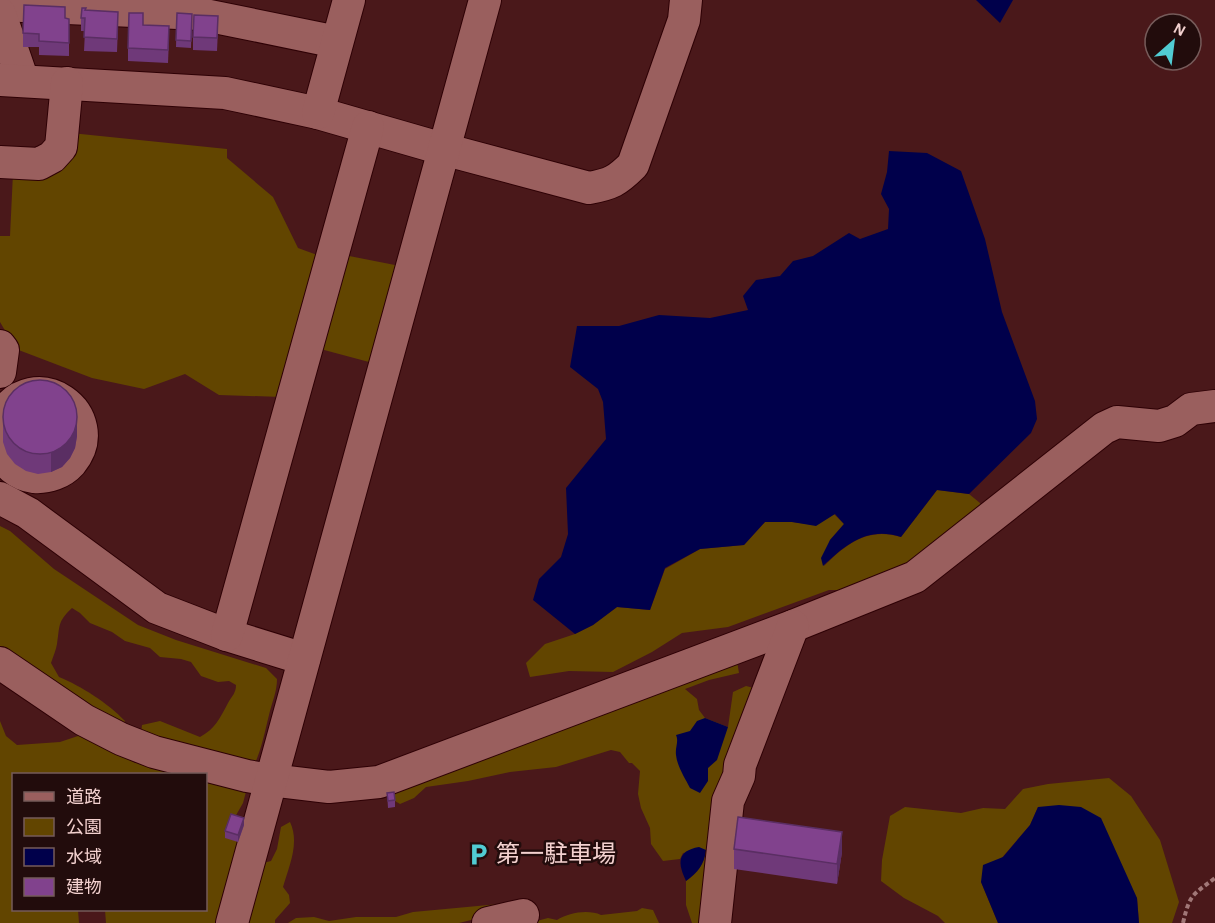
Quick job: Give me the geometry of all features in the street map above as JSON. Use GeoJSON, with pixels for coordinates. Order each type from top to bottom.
{"type":"FeatureCollection","features":[{"type":"Feature","properties":{"kind":"street"},"geometry":{"type":"LineString","coordinates":[[318,113],[349,0]]}},
{"type":"Feature","properties":{"kind":"street"},"geometry":{"type":"LineString","coordinates":[[232,923],[485,0]]}},
{"type":"Feature","properties":{"kind":"street"},"geometry":{"type":"LineString","coordinates":[[0,14],[11,80],[225,93],[318,113],[589,188],[611,184],[633,165],[684,20],[686,0]]}},
{"type":"Feature","properties":{"kind":"street"},"geometry":{"type":"LineString","coordinates":[[0,4],[200,14],[337,42]]}},
{"type":"Feature","properties":{"kind":"street"},"geometry":{"type":"LineString","coordinates":[[0,162],[39,164],[52,157],[62,147],[67,83]]}},
{"type":"Feature","properties":{"kind":"street"},"geometry":{"type":"LineString","coordinates":[[227,635],[368,127]]}},
{"type":"Feature","properties":{"kind":"street"},"geometry":{"type":"LineString","coordinates":[[0,346],[3,350],[0,372]]}},
{"type":"Feature","properties":{"kind":"street"},"geometry":{"type":"LineString","coordinates":[[0,419],[14,401],[36,393],[47,393],[68,404],[80,423],[82,435],[75,458],[57,474],[45,477],[32,477],[20,473],[10,466],[0,449]]}},
{"type":"Feature","properties":{"kind":"street"},"geometry":{"type":"LineString","coordinates":[[0,663],[84,720],[121,739],[154,752],[270,780],[329,787],[379,782],[793,626],[915,576],[1104,428],[1117,422],[1159,426],[1175,421],[1191,409],[1215,406]]}},
{"type":"Feature","properties":{"kind":"street"},"geometry":{"type":"LineString","coordinates":[[0,498],[28,513],[157,608],[227,635],[304,659]]}},
{"type":"Feature","properties":{"kind":"street"},"geometry":{"type":"LineString","coordinates":[[715,923],[728,801],[793,626]]}},
{"type":"Feature","properties":{"kind":"street"},"geometry":{"type":"LineString","coordinates":[[488,923],[523,915]]}},
{"type":"Feature","properties":{"kind":"path"},"geometry":{"type":"LineString","coordinates":[[1183,923],[1192,894],[1215,878]]}},
{"type":"Feature","properties":{"kind":"green space"},"geometry":{"type":"Polygon","coordinates":[[[71,133],[227,149],[227,158],[273,197],[298,248],[320,256],[282,397],[219,395],[185,374],[144,389],[92,378],[16,349],[0,322],[0,236],[10,236],[13,173],[71,133]]]}},
{"type":"Feature","properties":{"kind":"green space"},"geometry":{"type":"Polygon","coordinates":[[[339,254],[400,266],[369,362],[313,347],[339,254]]]}},
{"type":"Feature","properties":{"kind":"green space"},"geometry":{"type":"Polygon","coordinates":[[[937,490],[969,494],[980,503],[983,523],[951,558],[851,590],[829,590],[728,627],[682,633],[613,672],[569,671],[530,677],[526,663],[545,644],[593,625],[617,607],[650,610],[665,569],[700,549],[744,545],[765,522],[816,525],[834,514],[844,524],[830,540],[824,566],[841,550],[859,539],[878,534],[901,537],[937,490]]]}},
{"type":"Feature","properties":{"kind":"green space"},"geometry":{"type":"Polygon","coordinates":[[[0,526],[10,531],[54,569],[138,625],[176,640],[266,668],[277,679],[276,688],[260,750],[252,770],[141,734],[142,725],[160,721],[200,737],[217,723],[234,694],[236,685],[229,681],[218,682],[201,676],[191,662],[160,657],[150,648],[125,641],[112,632],[90,623],[72,608],[60,624],[57,646],[51,663],[59,677],[94,696],[118,714],[125,721],[120,729],[0,656],[0,526]]]}},
{"type":"Feature","properties":{"kind":"green space"},"geometry":{"type":"Polygon","coordinates":[[[737,661],[739,673],[709,680],[685,689],[697,699],[699,710],[705,718],[728,727],[733,692],[746,686],[758,689],[709,923],[692,923],[686,905],[686,881],[700,868],[706,850],[683,853],[680,859],[663,861],[651,844],[650,828],[641,808],[638,794],[640,771],[620,752],[611,750],[556,767],[510,772],[426,787],[414,798],[400,804],[395,801],[391,792],[737,661]]]}},
{"type":"Feature","properties":{"kind":"green space"},"geometry":{"type":"Polygon","coordinates":[[[0,721],[6,736],[17,745],[60,742],[84,734],[120,747],[125,757],[135,763],[145,757],[203,773],[12,773],[12,911],[78,911],[79,923],[0,923],[0,721]]]}},
{"type":"Feature","properties":{"kind":"green space"},"geometry":{"type":"Polygon","coordinates":[[[207,774],[247,788],[243,803],[227,831],[226,838],[249,840],[223,911],[216,923],[106,923],[105,911],[207,911],[207,774]]]}},
{"type":"Feature","properties":{"kind":"green space"},"geometry":{"type":"Polygon","coordinates":[[[1109,778],[1131,796],[1160,840],[1179,902],[1172,923],[1139,923],[1137,898],[1038,807],[1030,825],[981,882],[998,923],[945,923],[938,916],[904,898],[881,881],[882,860],[890,816],[905,807],[961,813],[983,808],[1005,809],[1023,789],[1109,778]]]}},
{"type":"Feature","properties":{"kind":"green space"},"geometry":{"type":"Polygon","coordinates":[[[290,822],[294,846],[283,887],[289,895],[290,903],[275,923],[243,923],[263,863],[271,861],[277,849],[281,827],[290,822]]]}},
{"type":"Feature","properties":{"kind":"green space"},"geometry":{"type":"Polygon","coordinates":[[[522,902],[523,907],[459,923],[288,923],[296,918],[314,917],[329,921],[356,917],[396,917],[413,912],[522,902]]]}},
{"type":"Feature","properties":{"kind":"green space"},"geometry":{"type":"Polygon","coordinates":[[[642,908],[653,910],[659,923],[529,923],[548,918],[557,920],[578,913],[590,912],[601,915],[637,911],[642,908]]]}},
{"type":"Feature","properties":{"kind":"water"},"geometry":{"type":"Polygon","coordinates":[[[976,0],[1013,0],[1000,23],[976,0]]]}},
{"type":"Feature","properties":{"kind":"water"},"geometry":{"type":"Polygon","coordinates":[[[889,151],[927,153],[961,171],[985,239],[1002,312],[1035,401],[1037,419],[1031,433],[969,494],[937,490],[901,537],[878,534],[858,539],[823,566],[821,558],[830,540],[844,524],[835,514],[816,526],[792,522],[765,522],[744,545],[700,549],[665,568],[650,610],[617,607],[593,625],[575,634],[533,600],[539,579],[561,557],[568,534],[566,488],[606,439],[603,402],[598,389],[570,367],[577,326],[619,326],[659,315],[710,318],[748,310],[743,296],[756,280],[780,276],[793,261],[813,256],[849,233],[860,239],[888,229],[889,209],[881,194],[887,172],[889,151]]]}},
{"type":"Feature","properties":{"kind":"water"},"geometry":{"type":"Polygon","coordinates":[[[705,718],[728,727],[717,760],[708,768],[708,781],[700,793],[690,788],[680,768],[676,755],[676,735],[690,731],[697,721],[705,718]]]}},
{"type":"Feature","properties":{"kind":"water"},"geometry":{"type":"Polygon","coordinates":[[[1059,805],[1081,807],[1101,818],[1137,898],[1139,923],[998,923],[981,882],[983,865],[1003,857],[1030,825],[1038,807],[1059,805]]]}},
{"type":"Feature","properties":{"kind":"water"},"geometry":{"type":"Polygon","coordinates":[[[699,847],[706,850],[704,860],[697,871],[686,881],[681,869],[681,859],[686,852],[699,847]]]}},
{"type":"Feature","properties":{"kind":"building"},"geometry":{"type":"Polygon","coordinates":[[[24,5],[65,7],[65,18],[69,19],[69,43],[39,41],[39,34],[23,33],[24,5]]]}},
{"type":"Feature","properties":{"kind":"building"},"geometry":{"type":"Polygon","coordinates":[[[82,8],[118,12],[117,39],[84,37],[85,18],[81,18],[82,8]]]}},
{"type":"Feature","properties":{"kind":"building"},"geometry":{"type":"Polygon","coordinates":[[[129,13],[143,13],[143,25],[169,26],[168,50],[128,48],[129,13]]]}},
{"type":"Feature","properties":{"kind":"building"},"geometry":{"type":"Polygon","coordinates":[[[177,13],[192,14],[191,41],[176,40],[177,13]]]}},
{"type":"Feature","properties":{"kind":"building"},"geometry":{"type":"Polygon","coordinates":[[[194,15],[218,16],[217,38],[193,37],[194,15]]]}},
{"type":"Feature","properties":{"kind":"building"},"geometry":{"type":"Polygon","coordinates":[[[40,380],[61,386],[71,396],[77,417],[71,438],[61,448],[40,454],[19,448],[9,438],[3,417],[9,396],[19,386],[40,380]]]}},
{"type":"Feature","properties":{"kind":"building"},"geometry":{"type":"Polygon","coordinates":[[[394,792],[395,800],[388,801],[387,793],[394,792]]]}},
{"type":"Feature","properties":{"kind":"building"},"geometry":{"type":"Polygon","coordinates":[[[231,814],[244,818],[238,835],[225,831],[231,814]]]}},
{"type":"Feature","properties":{"kind":"building"},"geometry":{"type":"Polygon","coordinates":[[[738,817],[842,832],[837,864],[734,849],[738,817]]]}},
{"type":"Feature","properties":{"kind":"place","name":"第一駐車場"},"geometry":{"type":"Point","coordinates":[478,855]}}]}
